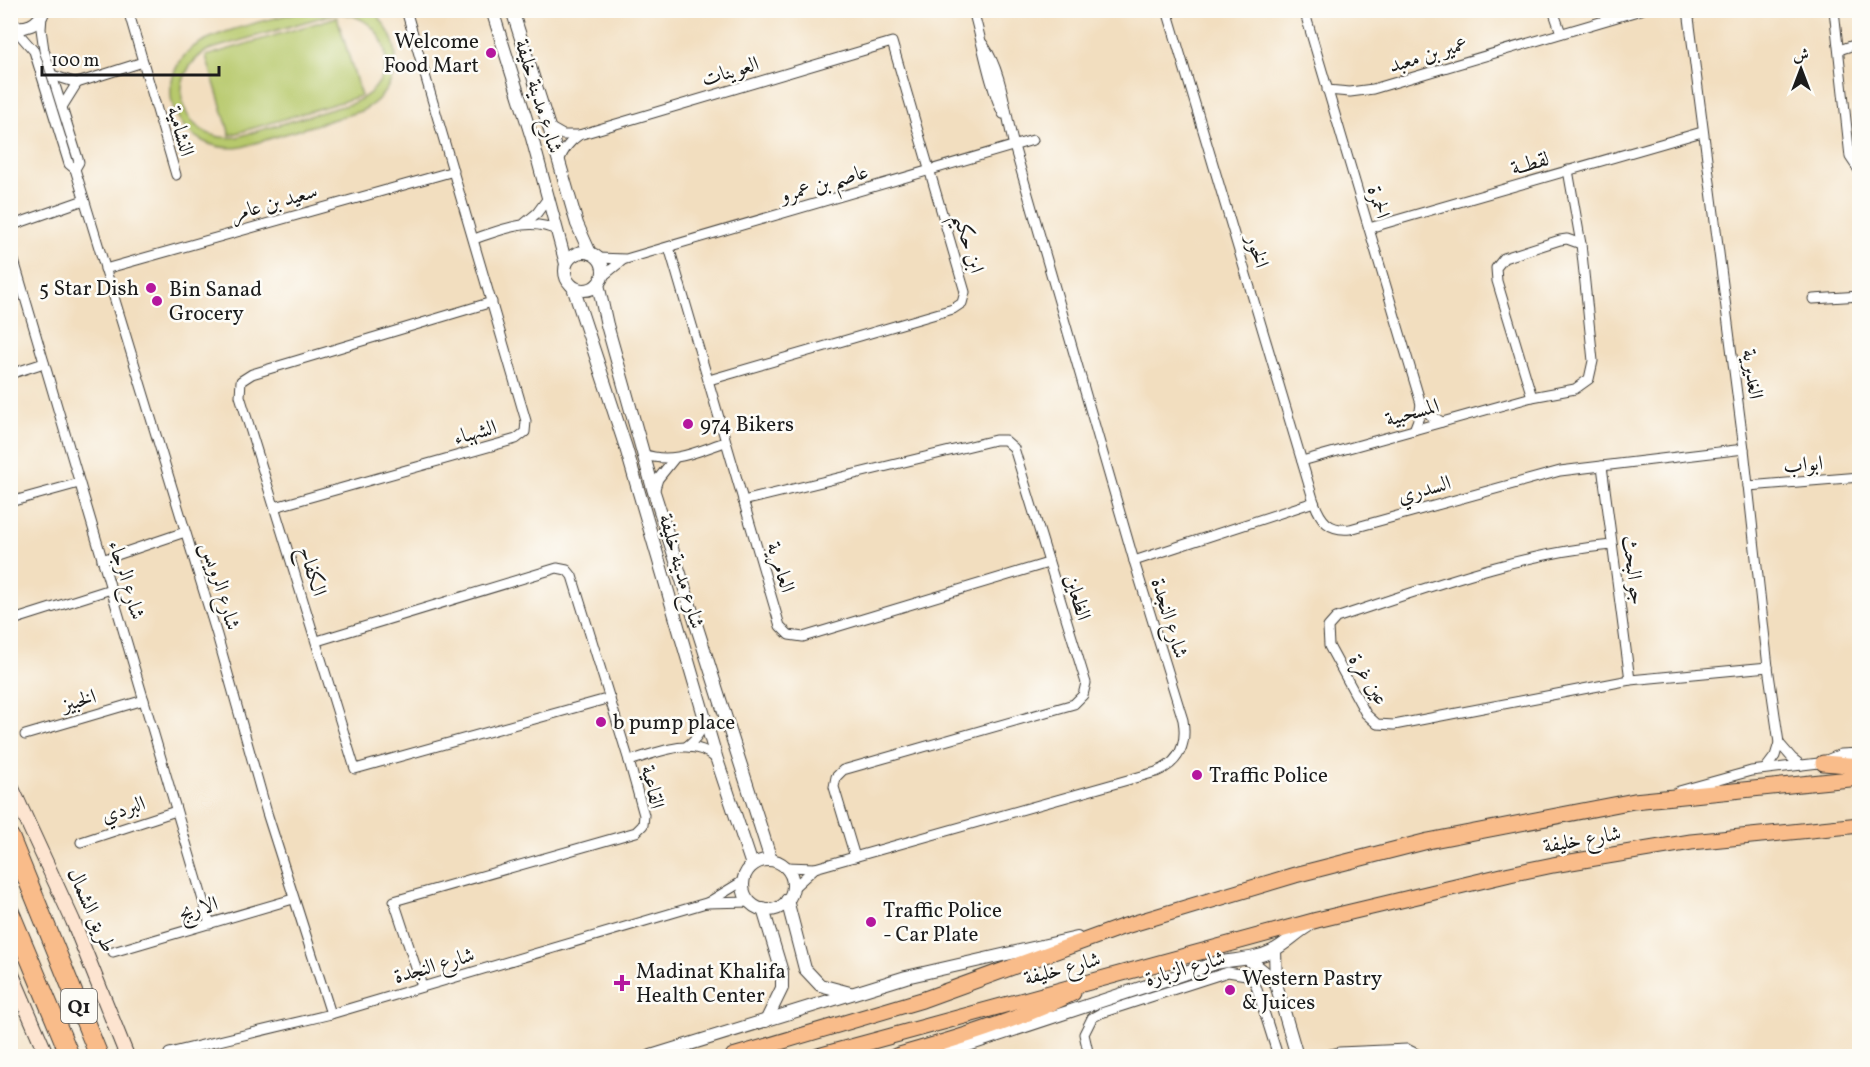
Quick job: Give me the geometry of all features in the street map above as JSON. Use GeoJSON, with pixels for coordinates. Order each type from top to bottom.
{"type":"FeatureCollection","features":[{"type":"Feature","properties":{"kind":"highway","name":"Q1"},"geometry":{"type":"LineString","coordinates":[[10,837],[99,1056]]}},
{"type":"Feature","properties":{"kind":"highway","name":"Q1"},"geometry":{"type":"LineString","coordinates":[[10,912],[70,1056]]}},
{"type":"Feature","properties":{"kind":"main road"},"geometry":{"type":"LineString","coordinates":[[1823,762],[1860,766]]}},
{"type":"Feature","properties":{"kind":"main road","name":"شارع خليفة"},"geometry":{"type":"LineString","coordinates":[[733,1056],[922,999],[1122,927],[1295,875],[1428,841],[1553,816],[1651,800],[1860,778]]}},
{"type":"Feature","properties":{"kind":"main road","name":"طريق الشمال"},"geometry":{"type":"LineString","coordinates":[[10,784],[72,921],[127,1056]]}},
{"type":"Feature","properties":{"kind":"main road","name":"شارع خليفة"},"geometry":{"type":"LineString","coordinates":[[818,1056],[1407,897],[1552,865],[1691,842],[1860,825]]}},
{"type":"Feature","properties":{"kind":"main road"},"geometry":{"type":"LineString","coordinates":[[10,970],[47,1056]]}},
{"type":"Feature","properties":{"kind":"main road"},"geometry":{"type":"LineString","coordinates":[[896,1056],[1038,1011],[1103,979]]}},
{"type":"Feature","properties":{"kind":"street","name":"النشامية"},"geometry":{"type":"LineString","coordinates":[[128,10],[176,175]]}},
{"type":"Feature","properties":{"kind":"street","name":"الشهباء"},"geometry":{"type":"LineString","coordinates":[[275,507],[516,439],[525,432],[526,421],[406,10]]}},
{"type":"Feature","properties":{"kind":"street","name":"شارع مدينة خليفة"},"geometry":{"type":"LineString","coordinates":[[492,10],[532,138],[566,264]]}},
{"type":"Feature","properties":{"kind":"street","name":"شارع مدينة خليفة"},"geometry":{"type":"LineString","coordinates":[[512,10],[560,161],[577,224],[594,256]]}},
{"type":"Feature","properties":{"kind":"street","name":"شارع النجدة"},"geometry":{"type":"LineString","coordinates":[[786,867],[815,868],[1156,772],[1176,760],[1184,744],[1183,720],[1134,561],[1014,146],[1004,100],[973,10]]}},
{"type":"Feature","properties":{"kind":"street","name":"الخور"},"geometry":{"type":"LineString","coordinates":[[1167,10],[1314,502]]}},
{"type":"Feature","properties":{"kind":"street","name":"الحمرة"},"geometry":{"type":"LineString","coordinates":[[1304,10],[1420,404],[1419,417],[1414,430]]}},
{"type":"Feature","properties":{"kind":"street"},"geometry":{"type":"LineString","coordinates":[[1553,10],[1561,33]]}},
{"type":"Feature","properties":{"kind":"street","name":"عمير بن معبد"},"geometry":{"type":"LineString","coordinates":[[1327,90],[1350,92],[1373,89],[1641,10]]}},
{"type":"Feature","properties":{"kind":"street","name":"الغديرية"},"geometry":{"type":"LineString","coordinates":[[1688,10],[1779,743]]}},
{"type":"Feature","properties":{"kind":"street"},"geometry":{"type":"LineString","coordinates":[[1834,10],[1850,157],[1860,172]]}},
{"type":"Feature","properties":{"kind":"street"},"geometry":{"type":"LineString","coordinates":[[12,26],[24,28],[34,24],[43,13]]}},
{"type":"Feature","properties":{"kind":"street"},"geometry":{"type":"LineString","coordinates":[[12,26],[34,51],[69,164],[75,169],[79,162],[44,50],[41,29],[43,13]]}},
{"type":"Feature","properties":{"kind":"street","name":"العوينات"},"geometry":{"type":"LineString","coordinates":[[579,135],[892,42]]}},
{"type":"Feature","properties":{"kind":"street","name":"ابن حكيم"},"geometry":{"type":"LineString","coordinates":[[709,380],[953,309],[962,303],[965,292],[892,42]]}},
{"type":"Feature","properties":{"kind":"street"},"geometry":{"type":"LineString","coordinates":[[1839,50],[1860,43]]}},
{"type":"Feature","properties":{"kind":"street"},"geometry":{"type":"LineString","coordinates":[[52,75],[77,83],[143,62]]}},
{"type":"Feature","properties":{"kind":"street"},"geometry":{"type":"LineString","coordinates":[[62,107],[77,83]]}},
{"type":"Feature","properties":{"kind":"street"},"geometry":{"type":"LineString","coordinates":[[549,127],[563,135],[579,135]]}},
{"type":"Feature","properties":{"kind":"street","name":"لقطــة"},"geometry":{"type":"LineString","coordinates":[[1369,228],[1702,132]]}},
{"type":"Feature","properties":{"kind":"street"},"geometry":{"type":"LineString","coordinates":[[560,161],[563,150],[579,135]]}},
{"type":"Feature","properties":{"kind":"street","name":"عاصم بن عمرو"},"geometry":{"type":"LineString","coordinates":[[594,256],[626,259],[1033,140]]}},
{"type":"Feature","properties":{"kind":"street","name":"شارع الرويس"},"geometry":{"type":"LineString","coordinates":[[75,169],[293,899],[331,1014]]}},
{"type":"Feature","properties":{"kind":"street","name":"سعيد بن عامر"},"geometry":{"type":"LineString","coordinates":[[105,269],[454,171]]}},
{"type":"Feature","properties":{"kind":"street","name":"المسحبية"},"geometry":{"type":"LineString","coordinates":[[1302,461],[1532,397],[1575,389],[1586,383],[1592,373],[1593,361],[1581,244],[1568,171]]}},
{"type":"Feature","properties":{"kind":"street"},"geometry":{"type":"LineString","coordinates":[[523,224],[537,213],[548,198]]}},
{"type":"Feature","properties":{"kind":"street"},"geometry":{"type":"LineString","coordinates":[[10,226],[84,200]]}},
{"type":"Feature","properties":{"kind":"street"},"geometry":{"type":"LineString","coordinates":[[474,239],[523,224],[541,224],[558,231]]}},
{"type":"Feature","properties":{"kind":"street"},"geometry":{"type":"LineString","coordinates":[[1532,397],[1497,281],[1496,268],[1504,258],[1560,240],[1568,239],[1581,244]]}},
{"type":"Feature","properties":{"kind":"street","name":"العامرية"},"geometry":{"type":"LineString","coordinates":[[669,247],[780,626],[789,635],[803,637],[1048,563]]}},
{"type":"Feature","properties":{"kind":"street","name":"شارع الرجاء"},"geometry":{"type":"LineString","coordinates":[[11,252],[210,924]]}},
{"type":"Feature","properties":{"kind":"street"},"geometry":{"type":"LineString","coordinates":[[576,254],[594,256],[602,267],[600,281],[586,290],[573,287],[566,279],[566,264],[576,254]]}},
{"type":"Feature","properties":{"kind":"street","name":"عاصم بن عمرو"},"geometry":{"type":"LineString","coordinates":[[600,281],[626,259]]}},
{"type":"Feature","properties":{"kind":"street","name":"شارع مدينة خليفة"},"geometry":{"type":"LineString","coordinates":[[600,281],[607,325],[654,492],[771,860]]}},
{"type":"Feature","properties":{"kind":"street","name":"شارع مدينة خليفة"},"geometry":{"type":"LineString","coordinates":[[573,287],[626,448],[717,760],[752,865]]}},
{"type":"Feature","properties":{"kind":"street"},"geometry":{"type":"LineString","coordinates":[[1813,299],[1860,296]]}},
{"type":"Feature","properties":{"kind":"street","name":"الكفاح"},"geometry":{"type":"LineString","coordinates":[[492,302],[252,374],[241,381],[240,396],[355,769],[610,698]]}},
{"type":"Feature","properties":{"kind":"street"},"geometry":{"type":"LineString","coordinates":[[10,374],[44,363]]}},
{"type":"Feature","properties":{"kind":"street"},"geometry":{"type":"LineString","coordinates":[[1420,404],[1442,422]]}},
{"type":"Feature","properties":{"kind":"street","name":"الظعاين"},"geometry":{"type":"LineString","coordinates":[[743,501],[995,440],[1005,440],[1014,448],[1086,683],[1083,696],[1074,704],[843,770],[836,777],[834,787],[855,857]]}},
{"type":"Feature","properties":{"kind":"street"},"geometry":{"type":"LineString","coordinates":[[644,454],[653,458],[674,459],[725,442]]}},
{"type":"Feature","properties":{"kind":"street","name":"السدري"},"geometry":{"type":"LineString","coordinates":[[1314,502],[1324,522],[1332,528],[1350,529],[1560,471],[1744,449]]}},
{"type":"Feature","properties":{"kind":"street"},"geometry":{"type":"LineString","coordinates":[[654,492],[658,479],[674,459]]}},
{"type":"Feature","properties":{"kind":"street","name":"جو البحث"},"geometry":{"type":"LineString","coordinates":[[1602,466],[1630,680]]}},
{"type":"Feature","properties":{"kind":"street","name":"ابواب"},"geometry":{"type":"LineString","coordinates":[[1748,486],[1860,477]]}},
{"type":"Feature","properties":{"kind":"street"},"geometry":{"type":"LineString","coordinates":[[10,502],[79,483]]}},
{"type":"Feature","properties":{"kind":"street"},"geometry":{"type":"LineString","coordinates":[[1134,561],[1314,502]]}},
{"type":"Feature","properties":{"kind":"street"},"geometry":{"type":"LineString","coordinates":[[102,560],[185,532]]}},
{"type":"Feature","properties":{"kind":"street","name":"عين غرة"},"geometry":{"type":"LineString","coordinates":[[1612,545],[1575,548],[1485,571],[1335,618],[1328,627],[1327,636],[1335,659],[1366,714],[1377,724],[1394,725],[1630,680],[1768,667]]}},
{"type":"Feature","properties":{"kind":"street","name":"القاعية"},"geometry":{"type":"LineString","coordinates":[[317,641],[557,568],[567,570],[572,576],[629,760],[644,815],[643,825],[636,832],[394,901],[422,986]]}},
{"type":"Feature","properties":{"kind":"street"},"geometry":{"type":"LineString","coordinates":[[10,621],[111,589]]}},
{"type":"Feature","properties":{"kind":"street","name":"الخبيز"},"geometry":{"type":"LineString","coordinates":[[25,735],[144,700]]}},
{"type":"Feature","properties":{"kind":"street"},"geometry":{"type":"LineString","coordinates":[[687,746],[697,738],[703,727],[704,715]]}},
{"type":"Feature","properties":{"kind":"street"},"geometry":{"type":"LineString","coordinates":[[1779,743],[1801,765]]}},
{"type":"Feature","properties":{"kind":"street"},"geometry":{"type":"LineString","coordinates":[[1766,768],[1775,756],[1779,743]]}},
{"type":"Feature","properties":{"kind":"street"},"geometry":{"type":"LineString","coordinates":[[629,760],[687,746],[699,747],[709,752],[717,760]]}},
{"type":"Feature","properties":{"kind":"street","name":"شارع خليفة"},"geometry":{"type":"LineString","coordinates":[[1651,800],[1740,773],[1823,762],[1841,753],[1860,753]]}},
{"type":"Feature","properties":{"kind":"street","name":"البردي"},"geometry":{"type":"LineString","coordinates":[[81,842],[176,811]]}},
{"type":"Feature","properties":{"kind":"street"},"geometry":{"type":"LineString","coordinates":[[790,895],[773,909],[763,909],[751,902],[744,893],[745,875],[752,865],[758,862],[771,860],[786,867],[790,874],[790,895],[805,969],[820,985],[851,993]]}},
{"type":"Feature","properties":{"kind":"street","name":"شارع النجدة"},"geometry":{"type":"LineString","coordinates":[[790,895],[815,868]]}},
{"type":"Feature","properties":{"kind":"street","name":"شارع النجدة"},"geometry":{"type":"LineString","coordinates":[[170,1053],[331,1014],[706,903],[743,881]]}},
{"type":"Feature","properties":{"kind":"street","name":"الاريج"},"geometry":{"type":"LineString","coordinates":[[113,952],[293,899]]}},
{"type":"Feature","properties":{"kind":"street","name":"شارع النجدة"},"geometry":{"type":"LineString","coordinates":[[706,903],[751,902]]}},
{"type":"Feature","properties":{"kind":"street"},"geometry":{"type":"LineString","coordinates":[[763,909],[782,972],[782,988],[766,1021]]}},
{"type":"Feature","properties":{"kind":"street","name":"شارع خليفة"},"geometry":{"type":"LineString","coordinates":[[935,1056],[1216,963],[1248,959],[1275,950],[1317,920]]}},
{"type":"Feature","properties":{"kind":"street","name":"شارع خليفة"},"geometry":{"type":"LineString","coordinates":[[651,1056],[906,977],[1122,927]]}},
{"type":"Feature","properties":{"kind":"street"},"geometry":{"type":"LineString","coordinates":[[1275,950],[1276,984],[1297,1056]]}},
{"type":"Feature","properties":{"kind":"street","name":"شارع الزبارة"},"geometry":{"type":"LineString","coordinates":[[1248,959],[1276,984]]}},
{"type":"Feature","properties":{"kind":"street","name":"شارع الزبارة"},"geometry":{"type":"LineString","coordinates":[[1089,1056],[1084,1034],[1092,1018],[1101,1013],[1228,972],[1246,975],[1255,983],[1278,1056]]}},
{"type":"Feature","properties":{"kind":"street"},"geometry":{"type":"LineString","coordinates":[[1322,1056],[1339,1052],[1407,1048],[1421,1056]]}},
{"type":"Feature","properties":{"kind":"green space"},"geometry":{"type":"Polygon","coordinates":[[[368,10],[376,14],[392,38],[396,63],[388,86],[381,96],[361,111],[242,147],[221,147],[203,141],[188,131],[178,117],[172,100],[171,83],[178,65],[191,49],[228,31],[303,11],[368,10]],[[336,13],[208,50],[193,62],[185,76],[182,92],[184,107],[191,120],[203,130],[218,136],[237,137],[353,103],[369,93],[380,80],[385,66],[385,51],[380,37],[370,25],[355,17],[336,13]]]}},
{"type":"Feature","properties":{"kind":"green space"},"geometry":{"type":"Polygon","coordinates":[[[337,17],[361,96],[230,135],[206,56],[337,17]]]}},
{"type":"Feature","properties":{"kind":"place","name":"Welcome Food Mart"},"geometry":{"type":"Point","coordinates":[491,53]}},
{"type":"Feature","properties":{"kind":"place","name":"5 Star Dish"},"geometry":{"type":"Point","coordinates":[151,288]}},
{"type":"Feature","properties":{"kind":"place","name":"Bin Sanad Grocery"},"geometry":{"type":"Point","coordinates":[157,301]}},
{"type":"Feature","properties":{"kind":"place","name":"974 Bikers"},"geometry":{"type":"Point","coordinates":[688,424]}},
{"type":"Feature","properties":{"kind":"place","name":"b pump place"},"geometry":{"type":"Point","coordinates":[601,722]}},
{"type":"Feature","properties":{"kind":"place","name":"Traffic Police"},"geometry":{"type":"Point","coordinates":[1197,775]}},
{"type":"Feature","properties":{"kind":"place","name":"Traffic Police - Car Plate"},"geometry":{"type":"Point","coordinates":[871,922]}},
{"type":"Feature","properties":{"kind":"place","name":"Madinat Khalifa Health Center"},"geometry":{"type":"Point","coordinates":[622,983]}},
{"type":"Feature","properties":{"kind":"place","name":"Western Pastry & Juices"},"geometry":{"type":"Point","coordinates":[1230,990]}}]}
